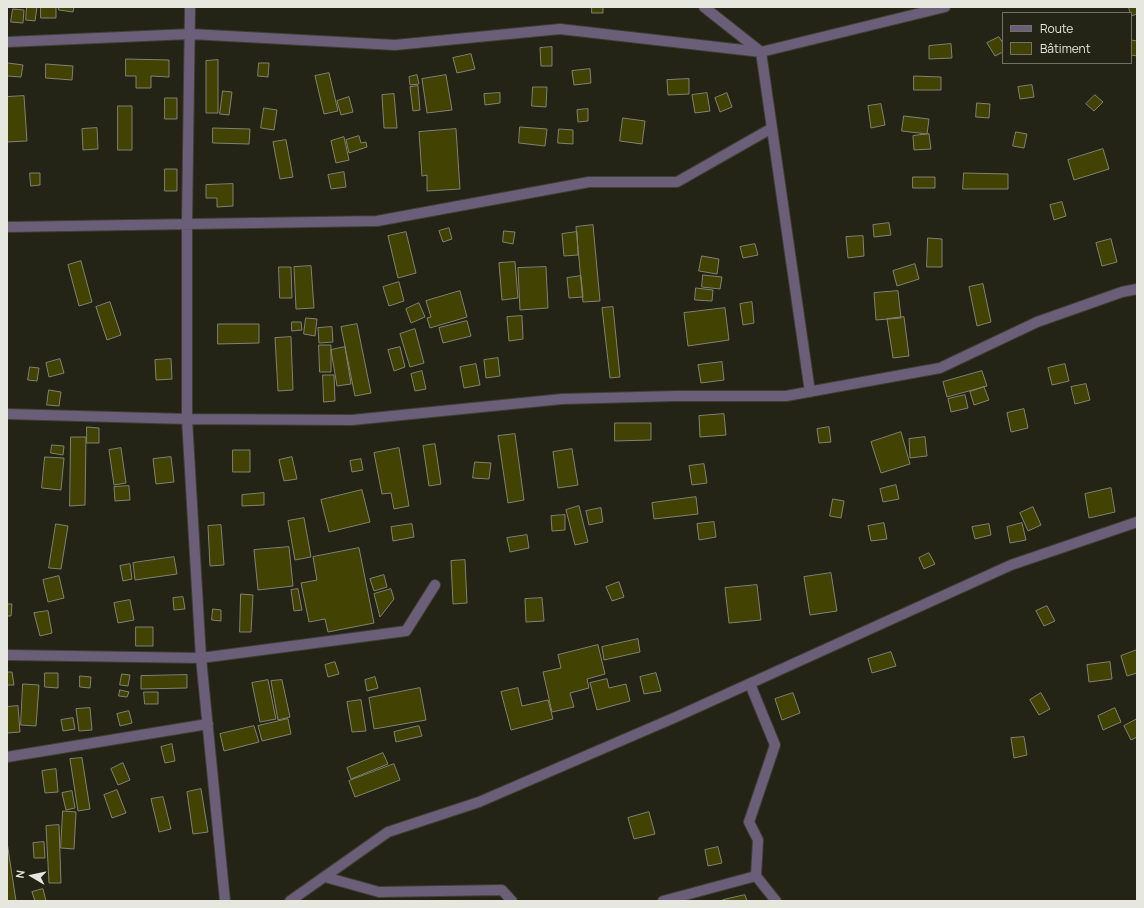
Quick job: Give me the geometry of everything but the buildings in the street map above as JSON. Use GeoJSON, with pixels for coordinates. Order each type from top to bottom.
{"type":"FeatureCollection","features":[{"type":"Feature","properties":{"kind":"street"},"geometry":{"type":"LineString","coordinates":[[190,7],[187,223],[187,419],[201,658],[225,901]]}},
{"type":"Feature","properties":{"kind":"street"},"geometry":{"type":"LineString","coordinates":[[704,7],[761,52],[810,392]]}},
{"type":"Feature","properties":{"kind":"street"},"geometry":{"type":"LineString","coordinates":[[7,42],[190,34],[395,44],[560,29],[761,52],[945,7]]}},
{"type":"Feature","properties":{"kind":"street"},"geometry":{"type":"LineString","coordinates":[[7,227],[377,221],[589,182],[678,182],[772,128]]}},
{"type":"Feature","properties":{"kind":"street"},"geometry":{"type":"LineString","coordinates":[[7,414],[187,419],[352,420],[562,399],[676,396],[786,396],[940,368],[1037,322],[1122,292],[1137,289]]}},
{"type":"Feature","properties":{"kind":"street"},"geometry":{"type":"LineString","coordinates":[[290,901],[388,832],[479,802],[750,684],[1011,566],[1137,522]]}},
{"type":"Feature","properties":{"kind":"street"},"geometry":{"type":"LineString","coordinates":[[7,655],[201,658],[406,631],[435,585]]}},
{"type":"Feature","properties":{"kind":"street"},"geometry":{"type":"LineString","coordinates":[[750,684],[775,745],[749,822],[758,840],[756,876],[776,901]]}},
{"type":"Feature","properties":{"kind":"street"},"geometry":{"type":"LineString","coordinates":[[7,757],[208,724]]}},
{"type":"Feature","properties":{"kind":"street"},"geometry":{"type":"LineString","coordinates":[[663,901],[756,876]]}},
{"type":"Feature","properties":{"kind":"street"},"geometry":{"type":"LineString","coordinates":[[325,877],[379,892],[502,890],[512,901]]}}]}
